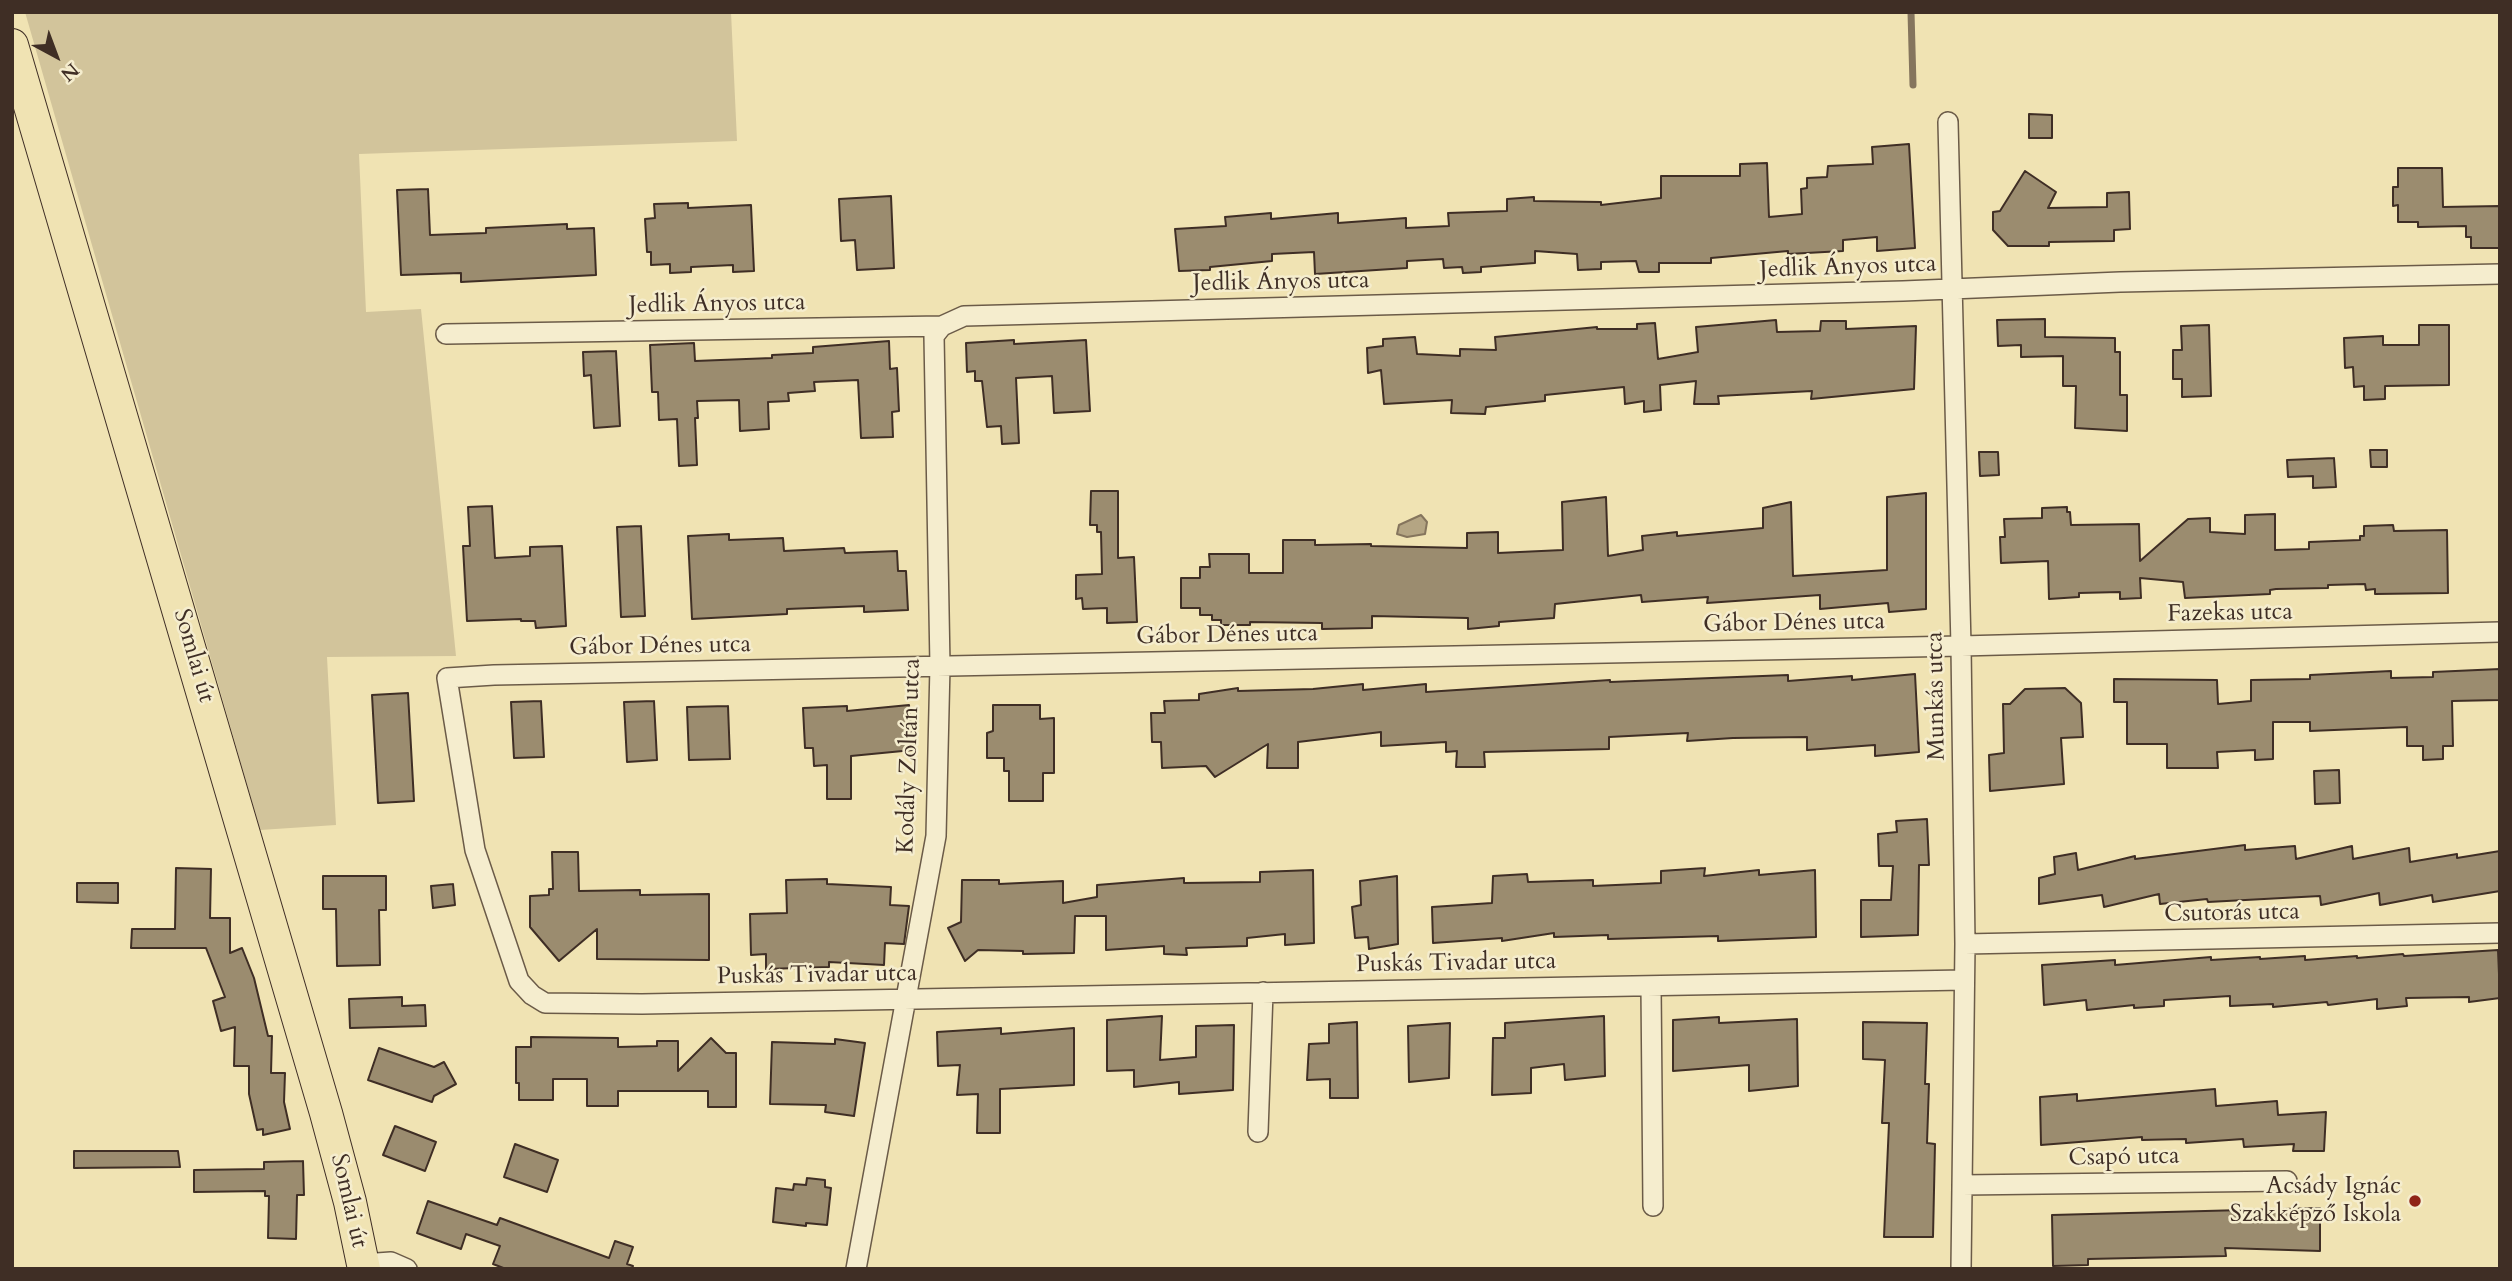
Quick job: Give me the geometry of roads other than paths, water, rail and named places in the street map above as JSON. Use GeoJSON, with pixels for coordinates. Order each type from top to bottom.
{"type":"FeatureCollection","features":[{"type":"Feature","properties":{"kind":"main road","name":"Somlai út"},"geometry":{"type":"LineString","coordinates":[[12,46],[248,842],[347,1190],[363,1266]]}},
{"type":"Feature","properties":{"kind":"street","name":"Munkás utca"},"geometry":{"type":"LineString","coordinates":[[1948,122],[1961,646],[1965,944],[1961,1269]]}},
{"type":"Feature","properties":{"kind":"street","name":"Jedlik Ányos utca"},"geometry":{"type":"LineString","coordinates":[[446,334],[942,326],[964,316],[2120,282],[2500,274]]}},
{"type":"Feature","properties":{"kind":"street","name":"Kodály Zoltán utca"},"geometry":{"type":"LineString","coordinates":[[856,1269],[936,836],[940,666],[934,336],[942,326]]}},
{"type":"Feature","properties":{"kind":"street","name":"Fazekas utca"},"geometry":{"type":"LineString","coordinates":[[1961,646],[2500,632]]}},
{"type":"Feature","properties":{"kind":"street","name":"Gábor Dénes utca"},"geometry":{"type":"LineString","coordinates":[[475,850],[447,678],[1961,646]]}},
{"type":"Feature","properties":{"kind":"street","name":"Puskás Tivadar utca"},"geometry":{"type":"LineString","coordinates":[[475,850],[519,981],[532,995],[545,1003],[642,1004],[1964,980]]}},
{"type":"Feature","properties":{"kind":"street","name":"Csutorás utca"},"geometry":{"type":"LineString","coordinates":[[1965,944],[2500,933]]}},
{"type":"Feature","properties":{"kind":"street"},"geometry":{"type":"LineString","coordinates":[[1651,986],[1653,1206]]}},
{"type":"Feature","properties":{"kind":"street"},"geometry":{"type":"LineString","coordinates":[[1258,1132],[1263,992]]}},
{"type":"Feature","properties":{"kind":"street","name":"Csapó utca"},"geometry":{"type":"LineString","coordinates":[[1962,1185],[2287,1181]]}},
{"type":"Feature","properties":{"kind":"street"},"geometry":{"type":"LineString","coordinates":[[363,1266],[391,1262],[407,1269]]}},
{"type":"Feature","properties":{"kind":"waterway"},"geometry":{"type":"LineString","coordinates":[[1911,12],[1913,85]]}},
{"type":"Feature","properties":{"kind":"place","name":"Acsády Ignác Szakképző Iskola"},"geometry":{"type":"Point","coordinates":[2415,1201]}}]}
